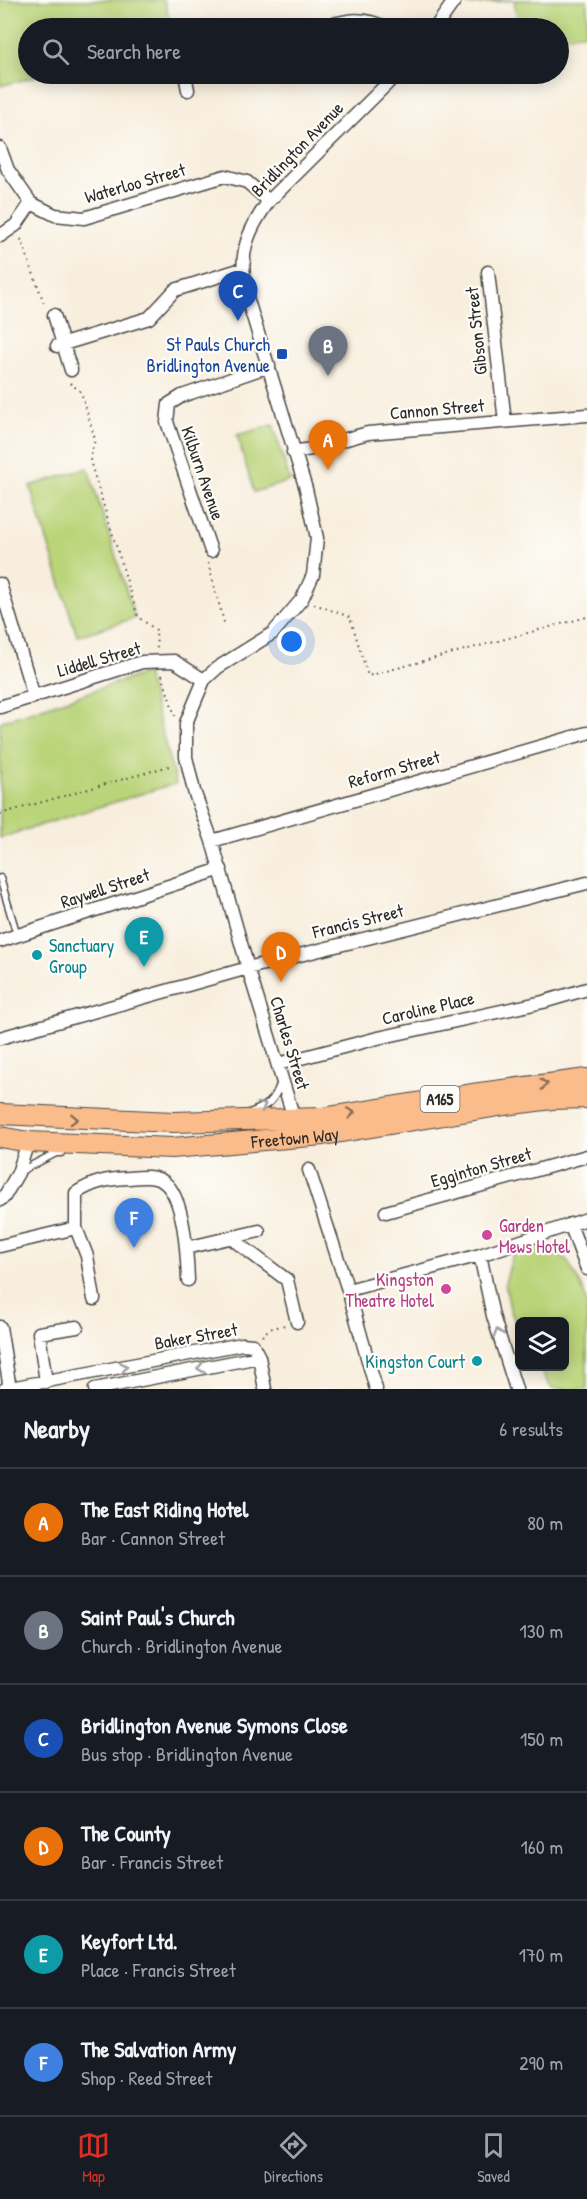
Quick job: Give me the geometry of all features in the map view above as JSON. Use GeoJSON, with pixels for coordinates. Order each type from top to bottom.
{"type":"FeatureCollection","features":[{"type":"Feature","properties":{"kind":"highway","name":"Freetown Way"},"geometry":{"type":"LineString","coordinates":[[0,1137],[17,1126],[322,1118],[472,1094],[587,1079]]}},
{"type":"Feature","properties":{"kind":"highway","name":"Freetown Way"},"geometry":{"type":"LineString","coordinates":[[17,1126],[172,1148],[300,1138],[380,1127],[505,1105],[552,1099],[587,1098]]}},
{"type":"Feature","properties":{"kind":"street"},"geometry":{"type":"LineString","coordinates":[[442,18],[455,0]]}},
{"type":"Feature","properties":{"kind":"street"},"geometry":{"type":"LineString","coordinates":[[187,84],[188,90]]}},
{"type":"Feature","properties":{"kind":"street","name":"Bridlington Avenue"},"geometry":{"type":"LineString","coordinates":[[212,841],[194,791],[187,761],[186,723],[204,680],[217,668],[273,633],[302,599],[314,576],[317,538],[306,489],[246,294],[242,269],[244,249],[260,214],[269,201],[387,84]]}},
{"type":"Feature","properties":{"kind":"street","name":"Waterloo Street"},"geometry":{"type":"LineString","coordinates":[[0,148],[8,170],[31,202],[55,215],[84,218],[225,176],[248,182],[269,201]]}},
{"type":"Feature","properties":{"kind":"street"},"geometry":{"type":"LineString","coordinates":[[0,236],[16,225],[31,202]]}},
{"type":"Feature","properties":{"kind":"street"},"geometry":{"type":"LineString","coordinates":[[60,345],[149,318],[175,290],[242,269]]}},
{"type":"Feature","properties":{"kind":"street","name":"Gibson Street"},"geometry":{"type":"LineString","coordinates":[[488,272],[505,422]]}},
{"type":"Feature","properties":{"kind":"street"},"geometry":{"type":"LineString","coordinates":[[51,315],[70,376]]}},
{"type":"Feature","properties":{"kind":"street","name":"Kilburn Avenue"},"geometry":{"type":"LineString","coordinates":[[211,551],[167,422],[169,404],[182,396],[269,366]]}},
{"type":"Feature","properties":{"kind":"street","name":"Cannon Street"},"geometry":{"type":"LineString","coordinates":[[293,452],[368,434],[587,415]]}},
{"type":"Feature","properties":{"kind":"street"},"geometry":{"type":"LineString","coordinates":[[0,584],[34,697]]}},
{"type":"Feature","properties":{"kind":"street","name":"Liddell Street"},"geometry":{"type":"LineString","coordinates":[[0,707],[142,662],[174,661],[204,680]]}},
{"type":"Feature","properties":{"kind":"street","name":"Reform Street"},"geometry":{"type":"LineString","coordinates":[[212,841],[587,733]]}},
{"type":"Feature","properties":{"kind":"street","name":"Charles Street"},"geometry":{"type":"LineString","coordinates":[[212,841],[300,1138]]}},
{"type":"Feature","properties":{"kind":"street","name":"Raywell Street"},"geometry":{"type":"LineString","coordinates":[[0,941],[221,869]]}},
{"type":"Feature","properties":{"kind":"street","name":"Francis Street"},"geometry":{"type":"LineString","coordinates":[[0,1038],[248,968],[587,883]]}},
{"type":"Feature","properties":{"kind":"street","name":"Caroline Place"},"geometry":{"type":"LineString","coordinates":[[278,1065],[378,1038],[543,1002],[587,989]]}},
{"type":"Feature","properties":{"kind":"street"},"geometry":{"type":"LineString","coordinates":[[0,1200],[18,1173],[17,1126]]}},
{"type":"Feature","properties":{"kind":"street","name":"Egginton Street"},"geometry":{"type":"LineString","coordinates":[[386,1212],[587,1156]]}},
{"type":"Feature","properties":{"kind":"street"},"geometry":{"type":"LineString","coordinates":[[309,1170],[348,1290],[376,1389]]}},
{"type":"Feature","properties":{"kind":"street"},"geometry":{"type":"LineString","coordinates":[[94,1299],[87,1256],[76,1228],[76,1193],[91,1183],[149,1177],[164,1182],[173,1193],[180,1215],[186,1248],[188,1280]]}},
{"type":"Feature","properties":{"kind":"street"},"geometry":{"type":"LineString","coordinates":[[348,1290],[480,1255],[587,1219]]}},
{"type":"Feature","properties":{"kind":"street"},"geometry":{"type":"LineString","coordinates":[[570,1224],[587,1269]]}},
{"type":"Feature","properties":{"kind":"street"},"geometry":{"type":"LineString","coordinates":[[0,1246],[76,1228]]}},
{"type":"Feature","properties":{"kind":"street"},"geometry":{"type":"LineString","coordinates":[[186,1248],[259,1231]]}},
{"type":"Feature","properties":{"kind":"street"},"geometry":{"type":"LineString","coordinates":[[231,1238],[287,1280],[297,1322]]}},
{"type":"Feature","properties":{"kind":"street"},"geometry":{"type":"LineString","coordinates":[[480,1255],[493,1316],[516,1389]]}},
{"type":"Feature","properties":{"kind":"street"},"geometry":{"type":"LineString","coordinates":[[0,1327],[8,1389]]}},
{"type":"Feature","properties":{"kind":"street"},"geometry":{"type":"LineString","coordinates":[[46,1382],[39,1333],[77,1327]]}},
{"type":"Feature","properties":{"kind":"street","name":"Baker Street"},"geometry":{"type":"LineString","coordinates":[[8,1389],[242,1344],[253,1346],[259,1357],[95,1389]]}},
{"type":"Feature","properties":{"kind":"street"},"geometry":{"type":"LineString","coordinates":[[259,1357],[265,1389]]}},
{"type":"Feature","properties":{"kind":"lane"},"geometry":{"type":"LineString","coordinates":[[0,878],[17,935]]}},
{"type":"Feature","properties":{"kind":"lane"},"geometry":{"type":"LineString","coordinates":[[229,1120],[267,1106],[277,1093],[282,1078]]}},
{"type":"Feature","properties":{"kind":"lane"},"geometry":{"type":"LineString","coordinates":[[144,1154],[206,1153],[231,1143]]}},
{"type":"Feature","properties":{"kind":"lane"},"geometry":{"type":"LineString","coordinates":[[18,1173],[56,1153],[67,1153]]}},
{"type":"Feature","properties":{"kind":"path"},"geometry":{"type":"LineString","coordinates":[[16,225],[30,270],[34,273],[51,315]]}},
{"type":"Feature","properties":{"kind":"path"},"geometry":{"type":"LineString","coordinates":[[70,376],[81,392],[95,439],[90,461],[138,617],[156,630],[158,662],[175,718]]}},
{"type":"Feature","properties":{"kind":"path"},"geometry":{"type":"LineString","coordinates":[[211,551],[208,564],[225,626]]}},
{"type":"Feature","properties":{"kind":"path"},"geometry":{"type":"LineString","coordinates":[[302,599],[350,617],[368,676],[587,617]]}},
{"type":"Feature","properties":{"kind":"path"},"geometry":{"type":"LineString","coordinates":[[0,814],[187,761]]}},
{"type":"Feature","properties":{"kind":"path"},"geometry":{"type":"LineString","coordinates":[[253,1346],[269,1329],[297,1322]]}},
{"type":"Feature","properties":{"kind":"green space"},"geometry":{"type":"Polygon","coordinates":[[[0,0],[164,0],[169,18],[18,18],[18,81],[0,86],[0,0]]]}},
{"type":"Feature","properties":{"kind":"green space"},"geometry":{"type":"Polygon","coordinates":[[[473,0],[514,0],[469,5],[473,0]]]}},
{"type":"Feature","properties":{"kind":"green space"},"geometry":{"type":"Polygon","coordinates":[[[514,0],[587,0],[587,33],[569,36],[569,18],[517,18],[514,0]]]}},
{"type":"Feature","properties":{"kind":"green space"},"geometry":{"type":"Polygon","coordinates":[[[273,425],[290,481],[254,492],[237,435],[273,425]]]}},
{"type":"Feature","properties":{"kind":"green space"},"geometry":{"type":"Polygon","coordinates":[[[88,468],[135,618],[77,636],[30,486],[88,468]]]}},
{"type":"Feature","properties":{"kind":"green space"},"geometry":{"type":"Polygon","coordinates":[[[146,673],[176,784],[0,838],[0,722],[146,673]]]}},
{"type":"Feature","properties":{"kind":"green space"},"geometry":{"type":"Polygon","coordinates":[[[551,1249],[567,1260],[582,1287],[587,1305],[587,1389],[552,1389],[541,1371],[569,1371],[569,1317],[515,1317],[515,1322],[505,1283],[513,1254],[527,1250],[551,1249]]]}},
{"type":"Feature","properties":{"kind":"place","name":"Bridlington Avenue Symons Close"},"geometry":{"type":"Point","coordinates":[238,321]}},
{"type":"Feature","properties":{"kind":"place","name":"St Pauls Church Bridlington Avenue"},"geometry":{"type":"Point","coordinates":[282,354]}},
{"type":"Feature","properties":{"kind":"place","name":"Saint Paul's Church"},"geometry":{"type":"Point","coordinates":[328,376]}},
{"type":"Feature","properties":{"kind":"place","name":"The East Riding Hotel"},"geometry":{"type":"Point","coordinates":[328,470]}},
{"type":"Feature","properties":{"kind":"place","name":"Sanctuary Group"},"geometry":{"type":"Point","coordinates":[37,955]}},
{"type":"Feature","properties":{"kind":"place","name":"Keyfort Ltd."},"geometry":{"type":"Point","coordinates":[144,967]}},
{"type":"Feature","properties":{"kind":"place","name":"The County"},"geometry":{"type":"Point","coordinates":[281,982]}},
{"type":"Feature","properties":{"kind":"place","name":"Garden Mews Hotel"},"geometry":{"type":"Point","coordinates":[487,1235]}},
{"type":"Feature","properties":{"kind":"place","name":"The Salvation Army"},"geometry":{"type":"Point","coordinates":[134,1248]}},
{"type":"Feature","properties":{"kind":"place","name":"Kingston Theatre Hotel"},"geometry":{"type":"Point","coordinates":[446,1289]}},
{"type":"Feature","properties":{"kind":"place","name":"Kingston Court"},"geometry":{"type":"Point","coordinates":[477,1361]}}]}
